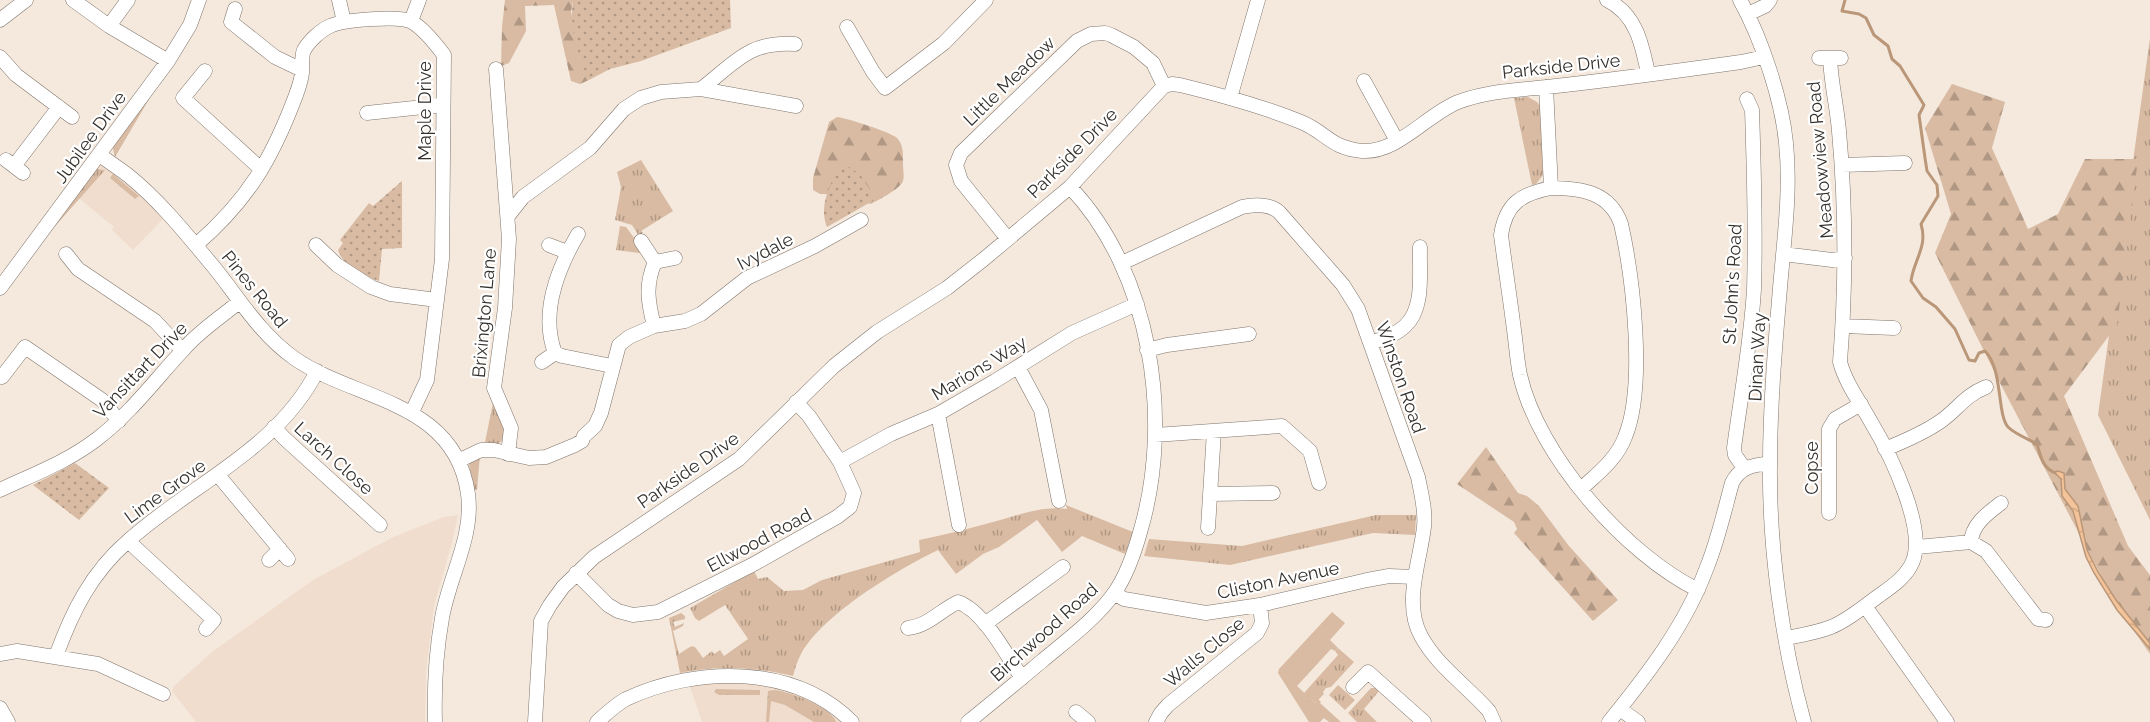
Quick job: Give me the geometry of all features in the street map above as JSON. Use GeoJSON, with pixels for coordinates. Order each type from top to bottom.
{"type":"FeatureCollection","features":[{"type":"Feature","properties":{"kind":"street"},"geometry":{"type":"LineString","coordinates":[[0,20],[26,0]]}},
{"type":"Feature","properties":{"kind":"street"},"geometry":{"type":"LineString","coordinates":[[73,0],[109,26],[168,61]]}},
{"type":"Feature","properties":{"kind":"street"},"geometry":{"type":"LineString","coordinates":[[109,26],[128,0]]}},
{"type":"Feature","properties":{"kind":"street","name":"Jubilee Drive"},"geometry":{"type":"LineString","coordinates":[[0,288],[4,273],[100,155],[168,61],[190,25],[199,0]]}},
{"type":"Feature","properties":{"kind":"street"},"geometry":{"type":"LineString","coordinates":[[339,0],[345,22]]}},
{"type":"Feature","properties":{"kind":"street"},"geometry":{"type":"LineString","coordinates":[[196,245],[218,226],[244,197],[277,143],[300,84],[303,52],[321,31],[345,22],[392,19],[411,21],[419,0]]}},
{"type":"Feature","properties":{"kind":"street"},"geometry":{"type":"LineString","coordinates":[[885,88],[944,43],[986,0]]}},
{"type":"Feature","properties":{"kind":"street"},"geometry":{"type":"LineString","coordinates":[[1230,98],[1258,0]]}},
{"type":"Feature","properties":{"kind":"street"},"geometry":{"type":"LineString","coordinates":[[1607,0],[1628,15],[1643,48],[1648,73]]}},
{"type":"Feature","properties":{"kind":"street","name":"Dinan Way"},"geometry":{"type":"LineString","coordinates":[[1740,0],[1748,14],[1764,57],[1778,102],[1786,141],[1787,199],[1774,362],[1770,465],[1775,566],[1786,638],[1804,722]]}},
{"type":"Feature","properties":{"kind":"street"},"geometry":{"type":"LineString","coordinates":[[1748,14],[1765,6],[1770,0]]}},
{"type":"Feature","properties":{"kind":"street"},"geometry":{"type":"LineString","coordinates":[[235,9],[231,22],[275,57],[302,70]]}},
{"type":"Feature","properties":{"kind":"street","name":"Maple Drive"},"geometry":{"type":"LineString","coordinates":[[411,21],[434,42],[444,55],[442,259],[427,380],[412,412]]}},
{"type":"Feature","properties":{"kind":"street"},"geometry":{"type":"LineString","coordinates":[[848,27],[873,72],[894,100]]}},
{"type":"Feature","properties":{"kind":"street","name":"Little Meadow"},"geometry":{"type":"LineString","coordinates":[[1008,239],[961,181],[956,165],[961,153],[1077,41],[1091,34],[1105,33],[1134,47],[1153,63],[1164,86]]}},
{"type":"Feature","properties":{"kind":"street"},"geometry":{"type":"LineString","coordinates":[[701,88],[752,49],[779,43],[795,44]]}},
{"type":"Feature","properties":{"kind":"street"},"geometry":{"type":"LineString","coordinates":[[0,57],[16,75],[72,117]]}},
{"type":"Feature","properties":{"kind":"street","name":"Parkside Drive"},"geometry":{"type":"LineString","coordinates":[[535,722],[541,621],[549,605],[576,573],[594,557],[739,459],[760,441],[834,366],[877,332],[947,288],[1008,239],[1070,187],[1164,86],[1180,85],[1230,98],[1301,122],[1336,145],[1368,151],[1388,146],[1432,116],[1455,103],[1474,97],[1512,89],[1546,87],[1741,62],[1764,57]]}},
{"type":"Feature","properties":{"kind":"street","name":"Meadowview Road"},"geometry":{"type":"LineString","coordinates":[[1830,58],[1842,165],[1845,258],[1840,362],[1847,381],[1898,474],[1915,530],[1917,547]]}},
{"type":"Feature","properties":{"kind":"street","name":"Brixington Lane"},"geometry":{"type":"LineString","coordinates":[[496,69],[509,239],[505,308],[494,388],[512,429],[508,454]]}},
{"type":"Feature","properties":{"kind":"street"},"geometry":{"type":"LineString","coordinates":[[205,71],[183,98],[261,169]]}},
{"type":"Feature","properties":{"kind":"street"},"geometry":{"type":"LineString","coordinates":[[1364,81],[1397,141]]}},
{"type":"Feature","properties":{"kind":"street"},"geometry":{"type":"LineString","coordinates":[[1546,87],[1551,189]]}},
{"type":"Feature","properties":{"kind":"street"},"geometry":{"type":"LineString","coordinates":[[508,216],[523,196],[590,148],[624,109],[641,98],[661,92],[701,88],[796,106]]}},
{"type":"Feature","properties":{"kind":"street","name":"St John's Road"},"geometry":{"type":"LineString","coordinates":[[1744,468],[1735,455],[1734,448],[1754,289],[1752,110],[1747,99]]}},
{"type":"Feature","properties":{"kind":"street"},"geometry":{"type":"LineString","coordinates":[[367,113],[442,105]]}},
{"type":"Feature","properties":{"kind":"street"},"geometry":{"type":"LineString","coordinates":[[14,166],[59,107]]}},
{"type":"Feature","properties":{"kind":"street","name":"Pines Road"},"geometry":{"type":"LineString","coordinates":[[100,155],[129,176],[158,203],[196,245],[238,302],[275,343],[295,359],[317,371],[412,412],[444,439],[458,461]]}},
{"type":"Feature","properties":{"kind":"street"},"geometry":{"type":"LineString","coordinates":[[1842,165],[1905,163]]}},
{"type":"Feature","properties":{"kind":"street","name":"Birchwood Road"},"geometry":{"type":"LineString","coordinates":[[968,722],[1095,614],[1114,593],[1134,554],[1147,510],[1153,472],[1155,435],[1152,374],[1137,304],[1122,263],[1089,207],[1070,187]]}},
{"type":"Feature","properties":{"kind":"street"},"geometry":{"type":"LineString","coordinates":[[1581,489],[1614,457],[1625,438],[1631,417],[1636,375],[1630,280],[1621,224],[1618,215],[1607,201],[1595,193],[1583,190],[1551,189],[1534,192],[1520,198],[1508,210],[1501,235],[1520,375],[1537,422],[1551,448],[1581,489],[1615,528],[1675,579],[1698,590]]}},
{"type":"Feature","properties":{"kind":"street","name":"Winston Road"},"geometry":{"type":"LineString","coordinates":[[1122,263],[1242,207],[1254,204],[1275,208],[1351,296],[1371,343],[1418,477],[1425,526],[1415,577],[1413,603],[1415,623],[1434,656],[1490,711],[1494,722]]}},
{"type":"Feature","properties":{"kind":"street","name":"Ivydale"},"geometry":{"type":"LineString","coordinates":[[508,454],[529,458],[546,457],[582,441],[584,436],[596,426],[619,345],[629,337],[654,326],[685,321],[701,314],[747,278],[815,246],[861,220]]}},
{"type":"Feature","properties":{"kind":"street"},"geometry":{"type":"LineString","coordinates":[[555,353],[550,333],[550,315],[557,275],[578,234]]}},
{"type":"Feature","properties":{"kind":"street"},"geometry":{"type":"LineString","coordinates":[[641,241],[655,262]]}},
{"type":"Feature","properties":{"kind":"street"},"geometry":{"type":"LineString","coordinates":[[549,245],[567,252]]}},
{"type":"Feature","properties":{"kind":"street"},"geometry":{"type":"LineString","coordinates":[[325,246],[337,265],[370,287],[390,294],[437,300]]}},
{"type":"Feature","properties":{"kind":"street"},"geometry":{"type":"LineString","coordinates":[[1371,343],[1396,333],[1413,317],[1419,292],[1420,247]]}},
{"type":"Feature","properties":{"kind":"street"},"geometry":{"type":"LineString","coordinates":[[66,254],[78,269],[155,321],[182,350]]}},
{"type":"Feature","properties":{"kind":"street","name":"Meadowview Road"},"geometry":{"type":"LineString","coordinates":[[1783,254],[1832,260],[1845,258]]}},
{"type":"Feature","properties":{"kind":"street"},"geometry":{"type":"LineString","coordinates":[[655,262],[675,258]]}},
{"type":"Feature","properties":{"kind":"street"},"geometry":{"type":"LineString","coordinates":[[654,326],[647,294],[648,280],[655,262]]}},
{"type":"Feature","properties":{"kind":"street","name":"Vansittart Drive"},"geometry":{"type":"LineString","coordinates":[[0,490],[75,455],[119,421],[149,390],[182,350],[238,302]]}},
{"type":"Feature","properties":{"kind":"street","name":"Marions Way"},"geometry":{"type":"LineString","coordinates":[[840,462],[891,434],[938,414],[1072,333],[1137,304]]}},
{"type":"Feature","properties":{"kind":"street"},"geometry":{"type":"LineString","coordinates":[[1843,326],[1886,331]]}},
{"type":"Feature","properties":{"kind":"street"},"geometry":{"type":"LineString","coordinates":[[1147,350],[1167,345],[1249,334]]}},
{"type":"Feature","properties":{"kind":"street"},"geometry":{"type":"LineString","coordinates":[[2,377],[29,341],[102,400],[119,421]]}},
{"type":"Feature","properties":{"kind":"street"},"geometry":{"type":"LineString","coordinates":[[542,362],[555,353]]}},
{"type":"Feature","properties":{"kind":"street"},"geometry":{"type":"LineString","coordinates":[[555,353],[612,366]]}},
{"type":"Feature","properties":{"kind":"street"},"geometry":{"type":"LineString","coordinates":[[1018,367],[1041,410],[1059,501]]}},
{"type":"Feature","properties":{"kind":"street","name":"Lime Grove"},"geometry":{"type":"LineString","coordinates":[[56,656],[79,600],[110,559],[128,541],[218,474],[274,427],[303,397],[317,371]]}},
{"type":"Feature","properties":{"kind":"street"},"geometry":{"type":"LineString","coordinates":[[1885,449],[1915,436],[1942,420],[1971,393],[1986,387]]}},
{"type":"Feature","properties":{"kind":"street","name":"Ellwood Road"},"geometry":{"type":"LineString","coordinates":[[576,573],[608,605],[618,611],[633,615],[658,612],[752,565],[837,517],[850,507],[854,493],[840,462],[809,416],[796,402]]}},
{"type":"Feature","properties":{"kind":"street","name":"Copse"},"geometry":{"type":"LineString","coordinates":[[1829,513],[1829,429],[1835,419],[1861,404]]}},
{"type":"Feature","properties":{"kind":"street"},"geometry":{"type":"LineString","coordinates":[[938,414],[959,525]]}},
{"type":"Feature","properties":{"kind":"street"},"geometry":{"type":"LineString","coordinates":[[1155,435],[1282,426],[1310,451],[1319,483]]}},
{"type":"Feature","properties":{"kind":"street","name":"Larch Close"},"geometry":{"type":"LineString","coordinates":[[274,427],[377,516]]}},
{"type":"Feature","properties":{"kind":"street"},"geometry":{"type":"LineString","coordinates":[[1209,528],[1214,431]]}},
{"type":"Feature","properties":{"kind":"street"},"geometry":{"type":"LineString","coordinates":[[435,722],[436,666],[442,618],[468,519],[468,493],[458,461],[481,450],[508,454]]}},
{"type":"Feature","properties":{"kind":"street"},"geometry":{"type":"LineString","coordinates":[[1609,722],[1665,648],[1698,590],[1718,538],[1732,483],[1736,476],[1744,468],[1761,464],[1770,465]]}},
{"type":"Feature","properties":{"kind":"street"},"geometry":{"type":"LineString","coordinates":[[218,474],[284,554],[269,560]]}},
{"type":"Feature","properties":{"kind":"street"},"geometry":{"type":"LineString","coordinates":[[1210,494],[1273,493]]}},
{"type":"Feature","properties":{"kind":"street"},"geometry":{"type":"LineString","coordinates":[[1971,542],[1971,537],[1981,518],[2001,503]]}},
{"type":"Feature","properties":{"kind":"street"},"geometry":{"type":"LineString","coordinates":[[128,541],[214,620],[206,629]]}},
{"type":"Feature","properties":{"kind":"street"},"geometry":{"type":"LineString","coordinates":[[1786,638],[1832,627],[1865,606],[1897,582],[1911,566],[1917,547],[1971,542],[1986,551],[2038,618],[2046,620]]}},
{"type":"Feature","properties":{"kind":"street"},"geometry":{"type":"LineString","coordinates":[[985,624],[1063,567]]}},
{"type":"Feature","properties":{"kind":"street","name":"Cliston Avenue"},"geometry":{"type":"LineString","coordinates":[[1114,593],[1124,599],[1206,613],[1260,605],[1389,576],[1415,577]]}},
{"type":"Feature","properties":{"kind":"street"},"geometry":{"type":"LineString","coordinates":[[908,628],[923,624],[958,603],[964,604],[985,624],[1022,678]]}},
{"type":"Feature","properties":{"kind":"street","name":"Walls Close"},"geometry":{"type":"LineString","coordinates":[[1156,722],[1168,705],[1257,633],[1262,623],[1260,605]]}},
{"type":"Feature","properties":{"kind":"street"},"geometry":{"type":"LineString","coordinates":[[1865,606],[1947,722]]}},
{"type":"Feature","properties":{"kind":"street"},"geometry":{"type":"LineString","coordinates":[[0,654],[17,651],[98,664],[163,694]]}},
{"type":"Feature","properties":{"kind":"street"},"geometry":{"type":"LineString","coordinates":[[1353,687],[1368,672],[1424,722]]}},
{"type":"Feature","properties":{"kind":"street"},"geometry":{"type":"LineString","coordinates":[[597,722],[625,700],[671,684],[701,678],[745,676],[775,681],[811,694],[828,702],[852,722]]}},
{"type":"Feature","properties":{"kind":"street"},"geometry":{"type":"LineString","coordinates":[[0,708],[8,722]]}},
{"type":"Feature","properties":{"kind":"street"},"geometry":{"type":"LineString","coordinates":[[1620,709],[1638,722]]}},
{"type":"Feature","properties":{"kind":"street"},"geometry":{"type":"LineString","coordinates":[[1076,712],[1088,722]]}},
{"type":"Feature","properties":{"kind":"shaded area"},"geometry":{"type":"Polygon","coordinates":[[[100,162],[131,185],[165,217],[133,250],[112,230],[114,227],[75,195],[100,162]]]}},
{"type":"Feature","properties":{"kind":"shaded area"},"geometry":{"type":"Polygon","coordinates":[[[458,515],[434,606],[426,671],[425,722],[196,722],[172,691],[174,686],[212,652],[313,580],[393,537],[444,517],[458,515]]]}},
{"type":"Feature","properties":{"kind":"shaded area"},"geometry":{"type":"Polygon","coordinates":[[[761,682],[789,690],[828,709],[846,722],[702,722],[690,687],[713,683],[761,682]]]}},
{"type":"Feature","properties":{"kind":"green space"},"geometry":{"type":"Polygon","coordinates":[[[505,0],[573,0],[571,12],[589,80],[580,84],[571,81],[554,5],[525,6],[526,31],[509,63],[501,66],[505,0]]]}},
{"type":"Feature","properties":{"kind":"green space"},"geometry":{"type":"Polygon","coordinates":[[[573,0],[730,0],[731,28],[641,61],[610,69],[589,80],[575,41],[572,20],[573,0]]]}},
{"type":"Feature","properties":{"kind":"green space"},"geometry":{"type":"Polygon","coordinates":[[[2150,38],[2150,520],[2098,415],[2150,38]]]}},
{"type":"Feature","properties":{"kind":"green space"},"geometry":{"type":"Polygon","coordinates":[[[158,84],[115,157],[114,143],[158,84]]]}},
{"type":"Feature","properties":{"kind":"green space"},"geometry":{"type":"Polygon","coordinates":[[[1952,84],[2005,102],[1992,148],[2028,229],[2058,214],[2085,159],[2138,159],[2117,325],[2064,396],[2128,546],[2150,575],[2150,654],[2118,608],[1935,253],[1951,214],[1925,128],[1952,84]]]}},
{"type":"Feature","properties":{"kind":"green space"},"geometry":{"type":"Polygon","coordinates":[[[1528,97],[1540,106],[1543,175],[1536,184],[1532,185],[1514,98],[1528,97]]]}},
{"type":"Feature","properties":{"kind":"green space"},"geometry":{"type":"Polygon","coordinates":[[[837,117],[886,132],[897,138],[901,144],[904,174],[902,183],[892,192],[871,204],[820,194],[813,190],[813,178],[829,122],[837,117]]]}},
{"type":"Feature","properties":{"kind":"green space"},"geometry":{"type":"Polygon","coordinates":[[[641,160],[673,211],[641,231],[643,233],[639,236],[632,225],[615,220],[621,187],[617,172],[641,160]]]}},
{"type":"Feature","properties":{"kind":"green space"},"geometry":{"type":"Polygon","coordinates":[[[841,164],[859,173],[876,199],[827,227],[825,202],[841,164]]]}},
{"type":"Feature","properties":{"kind":"green space"},"geometry":{"type":"Polygon","coordinates":[[[98,169],[105,170],[41,242],[92,172],[98,169]]]}},
{"type":"Feature","properties":{"kind":"green space"},"geometry":{"type":"Polygon","coordinates":[[[113,174],[139,196],[135,199],[110,178],[113,174]]]}},
{"type":"Feature","properties":{"kind":"green space"},"geometry":{"type":"Polygon","coordinates":[[[402,181],[402,248],[382,249],[379,281],[367,277],[344,261],[338,250],[343,243],[340,240],[369,203],[373,206],[402,181]]]}},
{"type":"Feature","properties":{"kind":"green space"},"geometry":{"type":"Polygon","coordinates":[[[620,226],[626,227],[644,251],[639,253],[616,250],[620,226]]]}},
{"type":"Feature","properties":{"kind":"green space"},"geometry":{"type":"Polygon","coordinates":[[[494,398],[503,416],[506,429],[503,440],[497,444],[485,442],[494,398]]]}},
{"type":"Feature","properties":{"kind":"green space"},"geometry":{"type":"Polygon","coordinates":[[[1486,447],[1518,493],[1527,496],[1539,506],[1569,546],[1618,600],[1593,621],[1514,533],[1517,529],[1514,522],[1457,484],[1486,447]]]}},
{"type":"Feature","properties":{"kind":"green space"},"geometry":{"type":"Polygon","coordinates":[[[480,455],[477,490],[473,489],[469,464],[472,459],[480,455]]]}},
{"type":"Feature","properties":{"kind":"green space"},"geometry":{"type":"Polygon","coordinates":[[[75,463],[109,488],[79,520],[33,485],[75,463]]]}},
{"type":"Feature","properties":{"kind":"green space"},"geometry":{"type":"Polygon","coordinates":[[[1066,505],[1133,532],[1125,554],[1082,536],[1062,552],[1037,520],[956,574],[938,550],[882,581],[862,594],[826,624],[800,657],[793,676],[736,668],[680,673],[669,618],[681,613],[685,616],[685,619],[673,622],[675,627],[684,623],[683,626],[673,631],[679,654],[693,646],[703,658],[712,651],[714,654],[720,650],[724,656],[748,639],[725,605],[699,621],[690,608],[754,571],[758,579],[767,577],[784,591],[803,590],[822,580],[920,552],[919,540],[1038,510],[1067,509],[1066,505]]]}},
{"type":"Feature","properties":{"kind":"green space"},"geometry":{"type":"Polygon","coordinates":[[[1376,515],[1416,515],[1415,535],[1373,533],[1230,565],[1144,556],[1149,539],[1242,546],[1376,515]]]}},
{"type":"Feature","properties":{"kind":"green space"},"geometry":{"type":"Polygon","coordinates":[[[1332,612],[1345,623],[1330,640],[1338,648],[1335,651],[1331,649],[1297,686],[1315,703],[1318,699],[1341,722],[1329,722],[1324,718],[1320,722],[1309,722],[1278,673],[1279,669],[1332,612]]]}},
{"type":"Feature","properties":{"kind":"green space"},"geometry":{"type":"Polygon","coordinates":[[[1338,648],[1354,662],[1331,687],[1326,688],[1324,694],[1315,703],[1304,693],[1338,655],[1335,651],[1338,648]]]}},
{"type":"Feature","properties":{"kind":"green space"},"geometry":{"type":"Polygon","coordinates":[[[1338,685],[1355,700],[1345,710],[1329,695],[1338,685]]]}},
{"type":"Feature","properties":{"kind":"green space"},"geometry":{"type":"Polygon","coordinates":[[[1371,688],[1380,690],[1364,709],[1377,722],[1357,722],[1348,713],[1371,688]]]}},
{"type":"Feature","properties":{"kind":"green space"},"geometry":{"type":"Polygon","coordinates":[[[716,689],[760,690],[760,695],[719,695],[714,692],[716,689]]]}},
{"type":"Feature","properties":{"kind":"green space"},"geometry":{"type":"Polygon","coordinates":[[[775,690],[800,697],[819,706],[833,716],[836,722],[814,722],[785,705],[771,701],[769,722],[766,722],[768,691],[775,690]]]}},
{"type":"Feature","properties":{"kind":"water"},"geometry":{"type":"Polygon","coordinates":[[[2054,472],[2064,473],[2065,489],[2078,506],[2087,550],[2098,572],[2116,600],[2150,643],[2150,649],[2117,610],[2094,573],[2086,557],[2073,511],[2062,496],[2061,479],[2054,472]]]}},
{"type":"Feature","properties":{"kind":"waterway"},"geometry":{"type":"LineString","coordinates":[[1845,0],[1842,11],[1859,14],[1866,18],[1874,35],[1888,46],[1892,59],[1900,66],[1924,105],[1919,115],[1925,158],[1927,171],[1937,185],[1938,196],[1921,224],[1922,246],[1911,281],[1923,298],[1936,307],[1955,329],[1969,360],[1975,361],[1979,353],[1985,351],[1995,369],[2002,413],[2008,427],[2037,444],[2045,465],[2055,473]]}}]}
